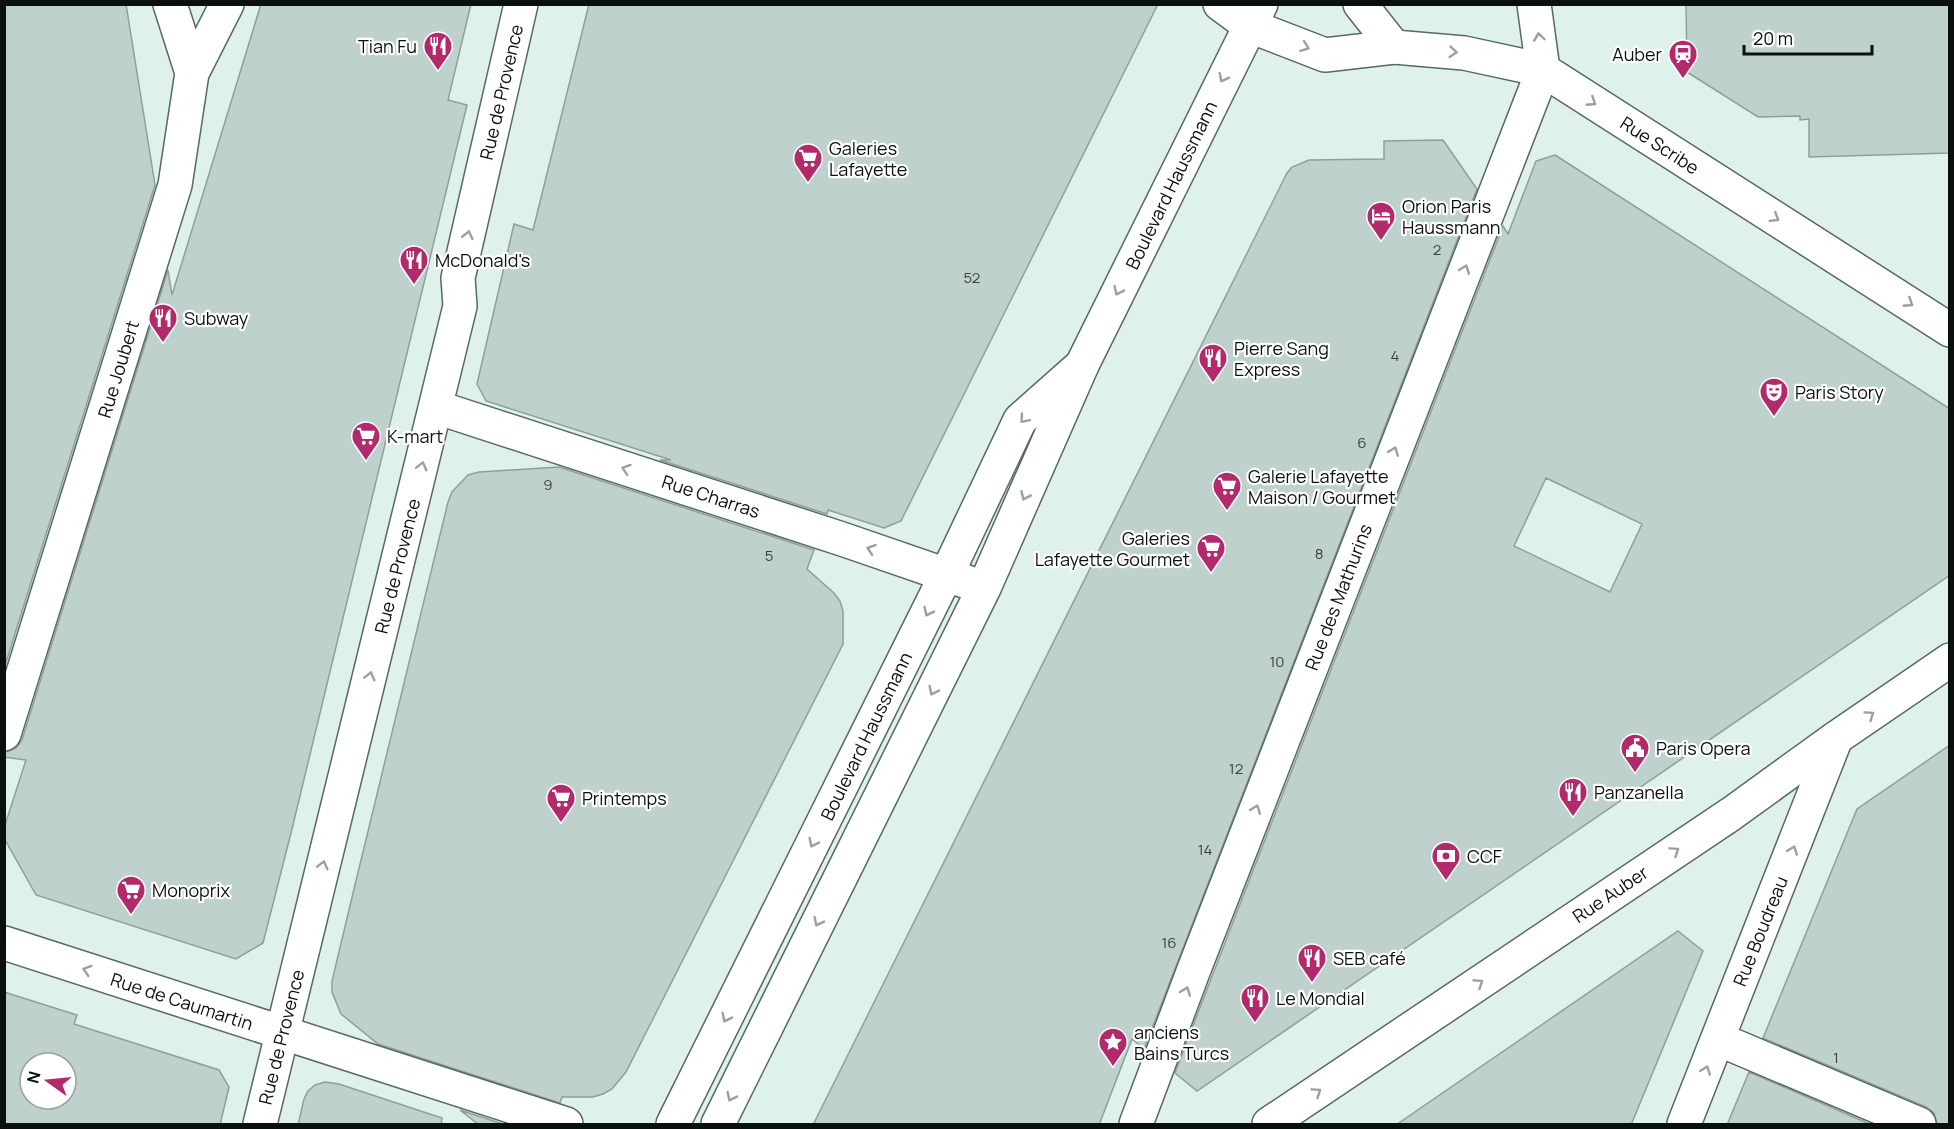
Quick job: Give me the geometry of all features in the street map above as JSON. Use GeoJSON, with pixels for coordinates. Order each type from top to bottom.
{"type":"FeatureCollection","features":[{"type":"Feature","properties":{"kind":"street"},"geometry":{"type":"LineString","coordinates":[[170,4],[192,73]]}},
{"type":"Feature","properties":{"kind":"street","name":"Rue Joubert"},"geometry":{"type":"LineString","coordinates":[[4,734],[175,184],[192,73],[227,4]]}},
{"type":"Feature","properties":{"kind":"street","name":"Rue de Provence"},"geometry":{"type":"LineString","coordinates":[[260,1125],[460,306],[458,278],[521,4]]}},
{"type":"Feature","properties":{"kind":"street","name":"Rue Scribe"},"geometry":{"type":"LineString","coordinates":[[1220,4],[1256,15],[1325,55],[1395,47],[1464,53],[1543,70],[1950,330]]}},
{"type":"Feature","properties":{"kind":"street"},"geometry":{"type":"LineString","coordinates":[[1360,4],[1395,47]]}},
{"type":"Feature","properties":{"kind":"street"},"geometry":{"type":"LineString","coordinates":[[1534,4],[1543,70]]}},
{"type":"Feature","properties":{"kind":"street","name":"Boulevard Haussmann"},"geometry":{"type":"LineString","coordinates":[[718,1125],[984,588],[1082,365],[1256,15]]}},
{"type":"Feature","properties":{"kind":"street","name":"Rue des Mathurins"},"geometry":{"type":"LineString","coordinates":[[1136,1125],[1210,927],[1543,70]]}},
{"type":"Feature","properties":{"kind":"street","name":"Boulevard Haussmann"},"geometry":{"type":"LineString","coordinates":[[673,1125],[946,575],[1020,420],[1082,365]]}},
{"type":"Feature","properties":{"kind":"street","name":"Rue Charras"},"geometry":{"type":"LineString","coordinates":[[436,407],[842,539],[984,588]]}},
{"type":"Feature","properties":{"kind":"street","name":"Rue Auber"},"geometry":{"type":"LineString","coordinates":[[1269,1125],[1731,814],[1950,660]]}},
{"type":"Feature","properties":{"kind":"street","name":"Rue Boudreau"},"geometry":{"type":"LineString","coordinates":[[1684,1125],[1836,738]]}},
{"type":"Feature","properties":{"kind":"street","name":"Rue de Caumartin"},"geometry":{"type":"LineString","coordinates":[[4,943],[566,1125]]}},
{"type":"Feature","properties":{"kind":"street"},"geometry":{"type":"LineString","coordinates":[[1718,1039],[1919,1125]]}},
{"type":"Feature","properties":{"kind":"building"},"geometry":{"type":"Polygon","coordinates":[[[4,4],[126,4],[155,185],[4,669],[4,4]]]}},
{"type":"Feature","properties":{"kind":"building"},"geometry":{"type":"Polygon","coordinates":[[[261,4],[471,4],[448,100],[467,105],[292,829],[263,943],[236,959],[36,895],[4,838],[4,828],[26,760],[4,757],[4,752],[16,748],[22,740],[168,270],[172,295],[261,4]]]}},
{"type":"Feature","properties":{"kind":"building","name":"Galeries Lafayette"},"geometry":{"type":"Polygon","coordinates":[[[589,4],[1158,4],[901,521],[884,528],[828,510],[827,514],[660,460],[671,460],[486,401],[477,384],[514,224],[533,230],[589,4]]]}},
{"type":"Feature","properties":{"kind":"building"},"geometry":{"type":"Polygon","coordinates":[[[1686,4],[1950,4],[1950,153],[1809,157],[1809,119],[1800,120],[1800,116],[1758,117],[1687,72],[1686,4]]]}},
{"type":"Feature","properties":{"kind":"building"},"geometry":{"type":"Polygon","coordinates":[[[1443,140],[1477,189],[1144,1049],[1132,1039],[1099,1125],[813,1125],[1287,173],[1292,167],[1309,160],[1384,159],[1384,141],[1443,140]]]}},
{"type":"Feature","properties":{"kind":"building"},"geometry":{"type":"Polygon","coordinates":[[[1555,155],[1950,409],[1950,575],[1197,1091],[1175,1073],[1503,226],[1508,234],[1536,161],[1555,155]],[[1546,478],[1514,546],[1610,592],[1642,524],[1546,478]]]}},
{"type":"Feature","properties":{"kind":"building","name":"Printemps"},"geometry":{"type":"Polygon","coordinates":[[[559,467],[814,550],[807,569],[834,593],[843,611],[843,644],[626,1072],[612,1089],[603,1094],[593,1097],[562,1097],[560,1103],[378,1044],[341,1014],[332,992],[332,981],[354,889],[452,492],[468,475],[479,472],[559,467]]]}},
{"type":"Feature","properties":{"kind":"building"},"geometry":{"type":"Polygon","coordinates":[[[1950,745],[1950,1125],[1937,1125],[1934,1113],[1926,1107],[1763,1038],[1857,809],[1950,745]]]}},
{"type":"Feature","properties":{"kind":"building"},"geometry":{"type":"Polygon","coordinates":[[[1678,931],[1703,951],[1631,1125],[1396,1125],[1678,931]]]}},
{"type":"Feature","properties":{"kind":"building"},"geometry":{"type":"Polygon","coordinates":[[[4,992],[77,1015],[74,1024],[219,1070],[229,1087],[220,1125],[4,1125],[4,992]]]}},
{"type":"Feature","properties":{"kind":"building"},"geometry":{"type":"Polygon","coordinates":[[[1749,1072],[1872,1125],[1727,1125],[1749,1072]]]}},
{"type":"Feature","properties":{"kind":"building"},"geometry":{"type":"Polygon","coordinates":[[[325,1082],[339,1084],[442,1118],[441,1125],[298,1125],[308,1091],[315,1085],[325,1082]]]}},
{"type":"Feature","properties":{"kind":"building"},"geometry":{"type":"Polygon","coordinates":[[[460,1110],[506,1125],[479,1125],[460,1110]]]}},
{"type":"Feature","properties":{"kind":"place","name":"Tian Fu"},"geometry":{"type":"Point","coordinates":[438,72]}},
{"type":"Feature","properties":{"kind":"place","name":"Auber"},"geometry":{"type":"Point","coordinates":[1683,80]}},
{"type":"Feature","properties":{"kind":"place","name":"Galeries Lafayette"},"geometry":{"type":"Point","coordinates":[808,184]}},
{"type":"Feature","properties":{"kind":"place","name":"Orion Paris Haussmann"},"geometry":{"type":"Point","coordinates":[1381,242]}},
{"type":"Feature","properties":{"kind":"place","name":"McDonald's"},"geometry":{"type":"Point","coordinates":[414,286]}},
{"type":"Feature","properties":{"kind":"place","name":"Subway"},"geometry":{"type":"Point","coordinates":[163,344]}},
{"type":"Feature","properties":{"kind":"place","name":"Pierre Sang Express"},"geometry":{"type":"Point","coordinates":[1213,384]}},
{"type":"Feature","properties":{"kind":"place","name":"Paris Story"},"geometry":{"type":"Point","coordinates":[1774,418]}},
{"type":"Feature","properties":{"kind":"place","name":"K-mart"},"geometry":{"type":"Point","coordinates":[366,462]}},
{"type":"Feature","properties":{"kind":"place","name":"Galerie Lafayette Maison / Gourmet"},"geometry":{"type":"Point","coordinates":[1227,512]}},
{"type":"Feature","properties":{"kind":"place","name":"Galeries Lafayette Gourmet"},"geometry":{"type":"Point","coordinates":[1211,574]}},
{"type":"Feature","properties":{"kind":"place","name":"Paris Opera"},"geometry":{"type":"Point","coordinates":[1635,774]}},
{"type":"Feature","properties":{"kind":"place","name":"Panzanella"},"geometry":{"type":"Point","coordinates":[1573,818]}},
{"type":"Feature","properties":{"kind":"place","name":"Printemps"},"geometry":{"type":"Point","coordinates":[561,824]}},
{"type":"Feature","properties":{"kind":"place","name":"CCF"},"geometry":{"type":"Point","coordinates":[1446,882]}},
{"type":"Feature","properties":{"kind":"place","name":"Monoprix"},"geometry":{"type":"Point","coordinates":[131,916]}},
{"type":"Feature","properties":{"kind":"place","name":"SEB café"},"geometry":{"type":"Point","coordinates":[1312,984]}},
{"type":"Feature","properties":{"kind":"place","name":"Le Mondial"},"geometry":{"type":"Point","coordinates":[1255,1024]}},
{"type":"Feature","properties":{"kind":"place","name":"anciens Bains Turcs"},"geometry":{"type":"Point","coordinates":[1113,1068]}}]}
